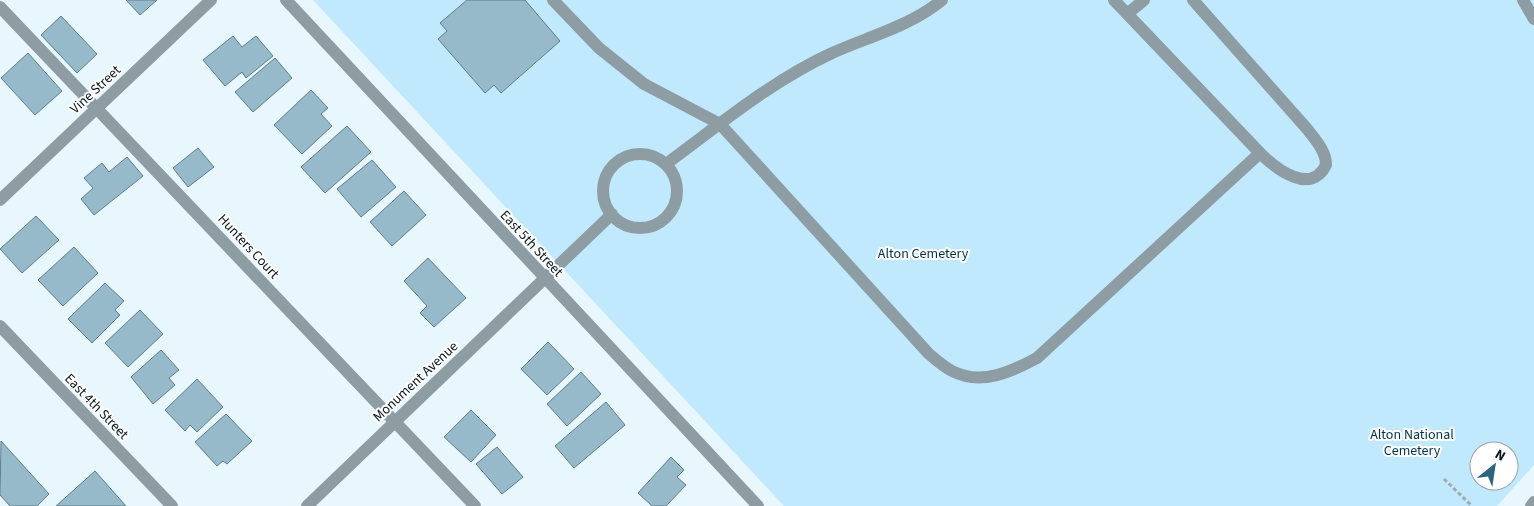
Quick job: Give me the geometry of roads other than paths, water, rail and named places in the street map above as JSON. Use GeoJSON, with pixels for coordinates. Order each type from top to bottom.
{"type":"FeatureCollection","features":[{"type":"Feature","properties":{"kind":"street","name":"Vine Street"},"geometry":{"type":"LineString","coordinates":[[0,200],[211,0]]}},
{"type":"Feature","properties":{"kind":"street","name":"East 5th Street"},"geometry":{"type":"LineString","coordinates":[[286,0],[758,506]]}},
{"type":"Feature","properties":{"kind":"street"},"geometry":{"type":"LineString","coordinates":[[553,0],[599,48],[644,84],[720,124],[929,354],[952,371],[976,378],[1006,374],[1037,358],[1260,153]]}},
{"type":"Feature","properties":{"kind":"street"},"geometry":{"type":"LineString","coordinates":[[666,164],[786,79],[829,55],[927,12],[942,0]]}},
{"type":"Feature","properties":{"kind":"street"},"geometry":{"type":"LineString","coordinates":[[1114,0],[1275,168],[1291,177],[1307,180],[1317,177],[1326,165],[1326,157],[1321,148],[1308,130],[1193,0]]}},
{"type":"Feature","properties":{"kind":"street"},"geometry":{"type":"LineString","coordinates":[[1127,14],[1144,0]]}},
{"type":"Feature","properties":{"kind":"street"},"geometry":{"type":"LineString","coordinates":[[1523,0],[1534,19]]}},
{"type":"Feature","properties":{"kind":"street","name":"Hunters Court"},"geometry":{"type":"LineString","coordinates":[[0,7],[475,506]]}},
{"type":"Feature","properties":{"kind":"street"},"geometry":{"type":"LineString","coordinates":[[643,154],[655,157],[666,164],[675,179],[676,197],[672,208],[665,218],[655,224],[632,227],[621,222],[612,214],[606,204],[603,192],[608,174],[619,160],[631,155],[643,154]]}},
{"type":"Feature","properties":{"kind":"street","name":"Monument Avenue"},"geometry":{"type":"LineString","coordinates":[[307,506],[612,214]]}},
{"type":"Feature","properties":{"kind":"street","name":"East 4th Street"},"geometry":{"type":"LineString","coordinates":[[0,326],[172,506]]}},
{"type":"Feature","properties":{"kind":"street"},"geometry":{"type":"LineString","coordinates":[[1531,506],[1534,502]]}},
{"type":"Feature","properties":{"kind":"park label","name":"Alton Cemetery"},"geometry":{"type":"Point","coordinates":[923,253]}},
{"type":"Feature","properties":{"kind":"park label","name":"Alton National Cemetery"},"geometry":{"type":"Point","coordinates":[1412,442]}}]}
